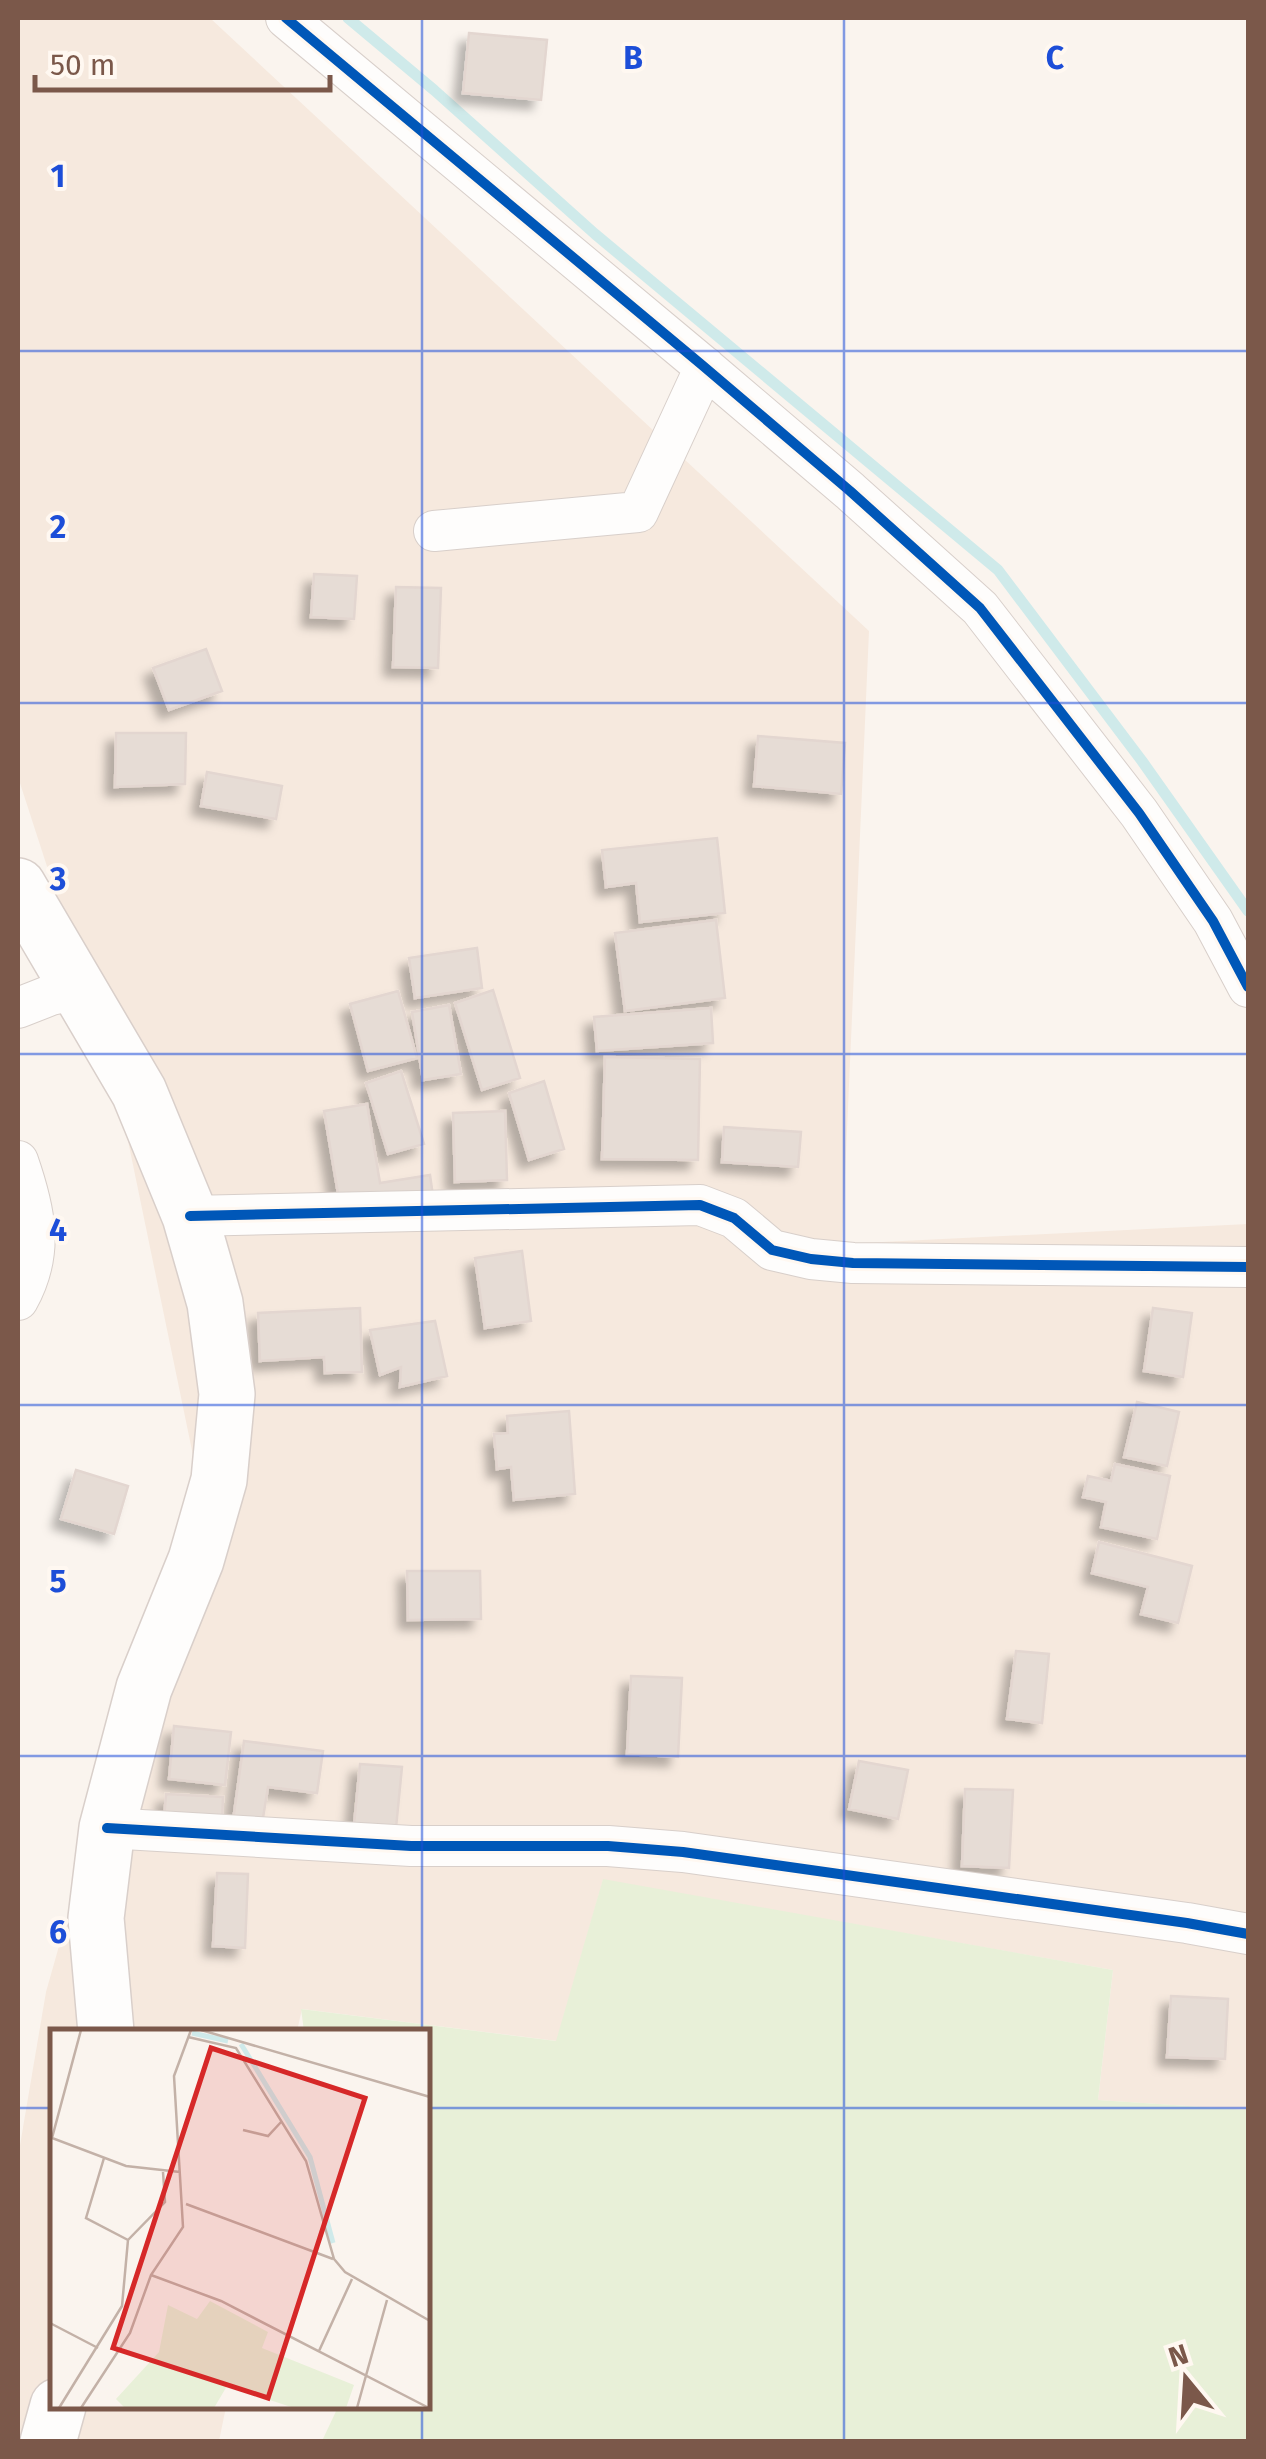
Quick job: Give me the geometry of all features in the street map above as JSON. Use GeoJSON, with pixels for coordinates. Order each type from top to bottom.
{"type":"FeatureCollection","features":[{"type":"Feature","properties":{"kind":"main road"},"geometry":{"type":"LineString","coordinates":[[18,886],[49,997],[139,1092],[190,1216],[215,1303],[227,1394],[219,1480],[196,1560],[144,1688],[107,1828],[96,1918],[106,2029]]}},
{"type":"Feature","properties":{"kind":"main road"},"geometry":{"type":"LineString","coordinates":[[48,2442],[57,2409]]}},
{"type":"Feature","properties":{"kind":"street"},"geometry":{"type":"LineString","coordinates":[[286,18],[850,491],[980,608],[1139,813],[1213,921],[1248,987]]}},
{"type":"Feature","properties":{"kind":"street"},"geometry":{"type":"LineString","coordinates":[[434,530],[638,512],[704,367]]}},
{"type":"Feature","properties":{"kind":"street"},"geometry":{"type":"LineString","coordinates":[[18,1162],[32,1202],[36,1250],[18,1300]]}},
{"type":"Feature","properties":{"kind":"street"},"geometry":{"type":"LineString","coordinates":[[190,1216],[700,1205],[734,1218],[772,1250],[812,1260],[1248,1268]]}},
{"type":"Feature","properties":{"kind":"street"},"geometry":{"type":"LineString","coordinates":[[107,1828],[412,1846],[608,1846],[683,1852],[1248,1934]]}},
{"type":"Feature","properties":{"kind":"shaded area"},"geometry":{"type":"Polygon","coordinates":[[[18,18],[210,18],[869,631],[842,1244],[1248,1224],[1248,2110],[1098,2100],[1113,1970],[603,1880],[557,2041],[302,2009],[297,2029],[50,2029],[50,2409],[226,2409],[219,2441],[18,2441],[18,2157],[46,1992],[195,1465],[114,1073],[18,777],[18,18]]]}},
{"type":"Feature","properties":{"kind":"green space"},"geometry":{"type":"Polygon","coordinates":[[[603,1879],[1113,1970],[1098,2100],[1248,2110],[1248,2441],[322,2441],[337,2409],[430,2409],[430,2029],[304,2029],[301,2009],[556,2041],[603,1879]]]}},
{"type":"Feature","properties":{"kind":"building"},"geometry":{"type":"Polygon","coordinates":[[[469,33],[547,40],[541,100],[463,93],[469,33]]]}},
{"type":"Feature","properties":{"kind":"building"},"geometry":{"type":"Polygon","coordinates":[[[314,574],[357,576],[354,619],[311,617],[314,574]]]}},
{"type":"Feature","properties":{"kind":"building"},"geometry":{"type":"Polygon","coordinates":[[[396,587],[441,588],[438,668],[393,667],[396,587]]]}},
{"type":"Feature","properties":{"kind":"building"},"geometry":{"type":"Polygon","coordinates":[[[206,649],[222,691],[169,710],[153,668],[206,649]]]}},
{"type":"Feature","properties":{"kind":"building"},"geometry":{"type":"Polygon","coordinates":[[[116,733],[186,733],[185,784],[115,787],[116,733]]]}},
{"type":"Feature","properties":{"kind":"building"},"geometry":{"type":"Polygon","coordinates":[[[758,736],[845,743],[841,794],[754,786],[758,736]]]}},
{"type":"Feature","properties":{"kind":"building"},"geometry":{"type":"Polygon","coordinates":[[[207,772],[282,786],[276,819],[201,806],[207,772]]]}},
{"type":"Feature","properties":{"kind":"building"},"geometry":{"type":"Polygon","coordinates":[[[717,838],[725,913],[640,922],[636,883],[606,887],[602,850],[717,838]]]}},
{"type":"Feature","properties":{"kind":"building"},"geometry":{"type":"Polygon","coordinates":[[[716,920],[725,998],[625,1011],[615,933],[716,920]]]}},
{"type":"Feature","properties":{"kind":"building"},"geometry":{"type":"Polygon","coordinates":[[[477,948],[482,988],[415,998],[409,958],[477,948]]]}},
{"type":"Feature","properties":{"kind":"building"},"geometry":{"type":"Polygon","coordinates":[[[493,990],[520,1078],[482,1090],[455,1003],[493,990]]]}},
{"type":"Feature","properties":{"kind":"building"},"geometry":{"type":"Polygon","coordinates":[[[398,991],[417,1058],[368,1071],[350,1004],[398,991]]]}},
{"type":"Feature","properties":{"kind":"building"},"geometry":{"type":"Polygon","coordinates":[[[449,1005],[461,1074],[423,1080],[412,1012],[449,1005]]]}},
{"type":"Feature","properties":{"kind":"building"},"geometry":{"type":"Polygon","coordinates":[[[711,1008],[713,1043],[597,1051],[594,1017],[711,1008]]]}},
{"type":"Feature","properties":{"kind":"building"},"geometry":{"type":"Polygon","coordinates":[[[605,1057],[700,1059],[698,1160],[602,1159],[605,1057]]]}},
{"type":"Feature","properties":{"kind":"building"},"geometry":{"type":"Polygon","coordinates":[[[401,1071],[424,1144],[388,1154],[366,1083],[401,1071]]]}},
{"type":"Feature","properties":{"kind":"building"},"geometry":{"type":"Polygon","coordinates":[[[544,1081],[564,1149],[529,1160],[509,1093],[544,1081]]]}},
{"type":"Feature","properties":{"kind":"building"},"geometry":{"type":"Polygon","coordinates":[[[367,1104],[380,1183],[430,1175],[433,1196],[341,1211],[324,1111],[367,1104]]]}},
{"type":"Feature","properties":{"kind":"building"},"geometry":{"type":"Polygon","coordinates":[[[505,1111],[507,1180],[455,1182],[453,1113],[505,1111]]]}},
{"type":"Feature","properties":{"kind":"building"},"geometry":{"type":"Polygon","coordinates":[[[724,1127],[801,1132],[798,1167],[722,1162],[724,1127]]]}},
{"type":"Feature","properties":{"kind":"building"},"geometry":{"type":"Polygon","coordinates":[[[522,1251],[531,1321],[485,1328],[475,1258],[522,1251]]]}},
{"type":"Feature","properties":{"kind":"building"},"geometry":{"type":"Polygon","coordinates":[[[360,1308],[362,1372],[325,1373],[324,1357],[260,1361],[258,1313],[360,1308]]]}},
{"type":"Feature","properties":{"kind":"building"},"geometry":{"type":"Polygon","coordinates":[[[1153,1308],[1192,1313],[1183,1377],[1144,1371],[1153,1308]]]}},
{"type":"Feature","properties":{"kind":"building"},"geometry":{"type":"Polygon","coordinates":[[[435,1321],[447,1376],[400,1387],[401,1367],[380,1375],[370,1330],[435,1321]]]}},
{"type":"Feature","properties":{"kind":"building"},"geometry":{"type":"Polygon","coordinates":[[[1137,1402],[1179,1412],[1167,1466],[1124,1457],[1137,1402]]]}},
{"type":"Feature","properties":{"kind":"building"},"geometry":{"type":"Polygon","coordinates":[[[569,1411],[575,1494],[514,1500],[511,1467],[497,1469],[494,1434],[508,1433],[507,1416],[569,1411]]]}},
{"type":"Feature","properties":{"kind":"building"},"geometry":{"type":"Polygon","coordinates":[[[1115,1464],[1170,1476],[1157,1539],[1101,1527],[1106,1502],[1083,1497],[1088,1476],[1111,1481],[1115,1464]]]}},
{"type":"Feature","properties":{"kind":"building"},"geometry":{"type":"Polygon","coordinates":[[[76,1470],[128,1486],[114,1534],[61,1519],[76,1470]]]}},
{"type":"Feature","properties":{"kind":"building"},"geometry":{"type":"Polygon","coordinates":[[[1099,1542],[1192,1566],[1178,1623],[1141,1614],[1148,1587],[1092,1573],[1099,1542]]]}},
{"type":"Feature","properties":{"kind":"building"},"geometry":{"type":"Polygon","coordinates":[[[407,1571],[480,1571],[481,1619],[408,1620],[407,1571]]]}},
{"type":"Feature","properties":{"kind":"building"},"geometry":{"type":"Polygon","coordinates":[[[1016,1651],[1049,1654],[1042,1723],[1007,1719],[1016,1651]]]}},
{"type":"Feature","properties":{"kind":"building"},"geometry":{"type":"Polygon","coordinates":[[[631,1676],[682,1678],[678,1757],[627,1754],[631,1676]]]}},
{"type":"Feature","properties":{"kind":"building"},"geometry":{"type":"Polygon","coordinates":[[[174,1726],[231,1732],[225,1785],[169,1779],[174,1726]]]}},
{"type":"Feature","properties":{"kind":"building"},"geometry":{"type":"Polygon","coordinates":[[[244,1741],[323,1751],[317,1793],[268,1787],[262,1824],[233,1821],[244,1741]]]}},
{"type":"Feature","properties":{"kind":"building"},"geometry":{"type":"Polygon","coordinates":[[[859,1761],[908,1770],[898,1819],[849,1809],[859,1761]]]}},
{"type":"Feature","properties":{"kind":"building"},"geometry":{"type":"Polygon","coordinates":[[[360,1764],[402,1767],[396,1828],[354,1825],[360,1764]]]}},
{"type":"Feature","properties":{"kind":"building"},"geometry":{"type":"Polygon","coordinates":[[[965,1789],[1013,1790],[1009,1868],[962,1866],[965,1789]]]}},
{"type":"Feature","properties":{"kind":"building"},"geometry":{"type":"Polygon","coordinates":[[[166,1794],[223,1797],[222,1824],[164,1821],[166,1794]]]}},
{"type":"Feature","properties":{"kind":"building"},"geometry":{"type":"Polygon","coordinates":[[[217,1873],[248,1874],[245,1948],[213,1946],[217,1873]]]}},
{"type":"Feature","properties":{"kind":"building"},"geometry":{"type":"Polygon","coordinates":[[[1171,1996],[1228,1999],[1225,2059],[1167,2057],[1171,1996]]]}},
{"type":"Feature","properties":{"kind":"waterway"},"geometry":{"type":"LineString","coordinates":[[348,18],[595,234],[998,570],[1142,761],[1248,911]]}},
{"type":"Feature","properties":{"kind":"cycle path"},"geometry":{"type":"LineString","coordinates":[[286,18],[702,365],[980,608],[1139,813],[1213,921],[1248,987]]}},
{"type":"Feature","properties":{"kind":"cycle path"},"geometry":{"type":"LineString","coordinates":[[190,1216],[700,1205],[734,1218],[772,1250],[811,1259],[853,1263],[1248,1267]]}},
{"type":"Feature","properties":{"kind":"cycle path"},"geometry":{"type":"LineString","coordinates":[[107,1828],[411,1846],[608,1846],[683,1852],[1248,1934]]}}]}
